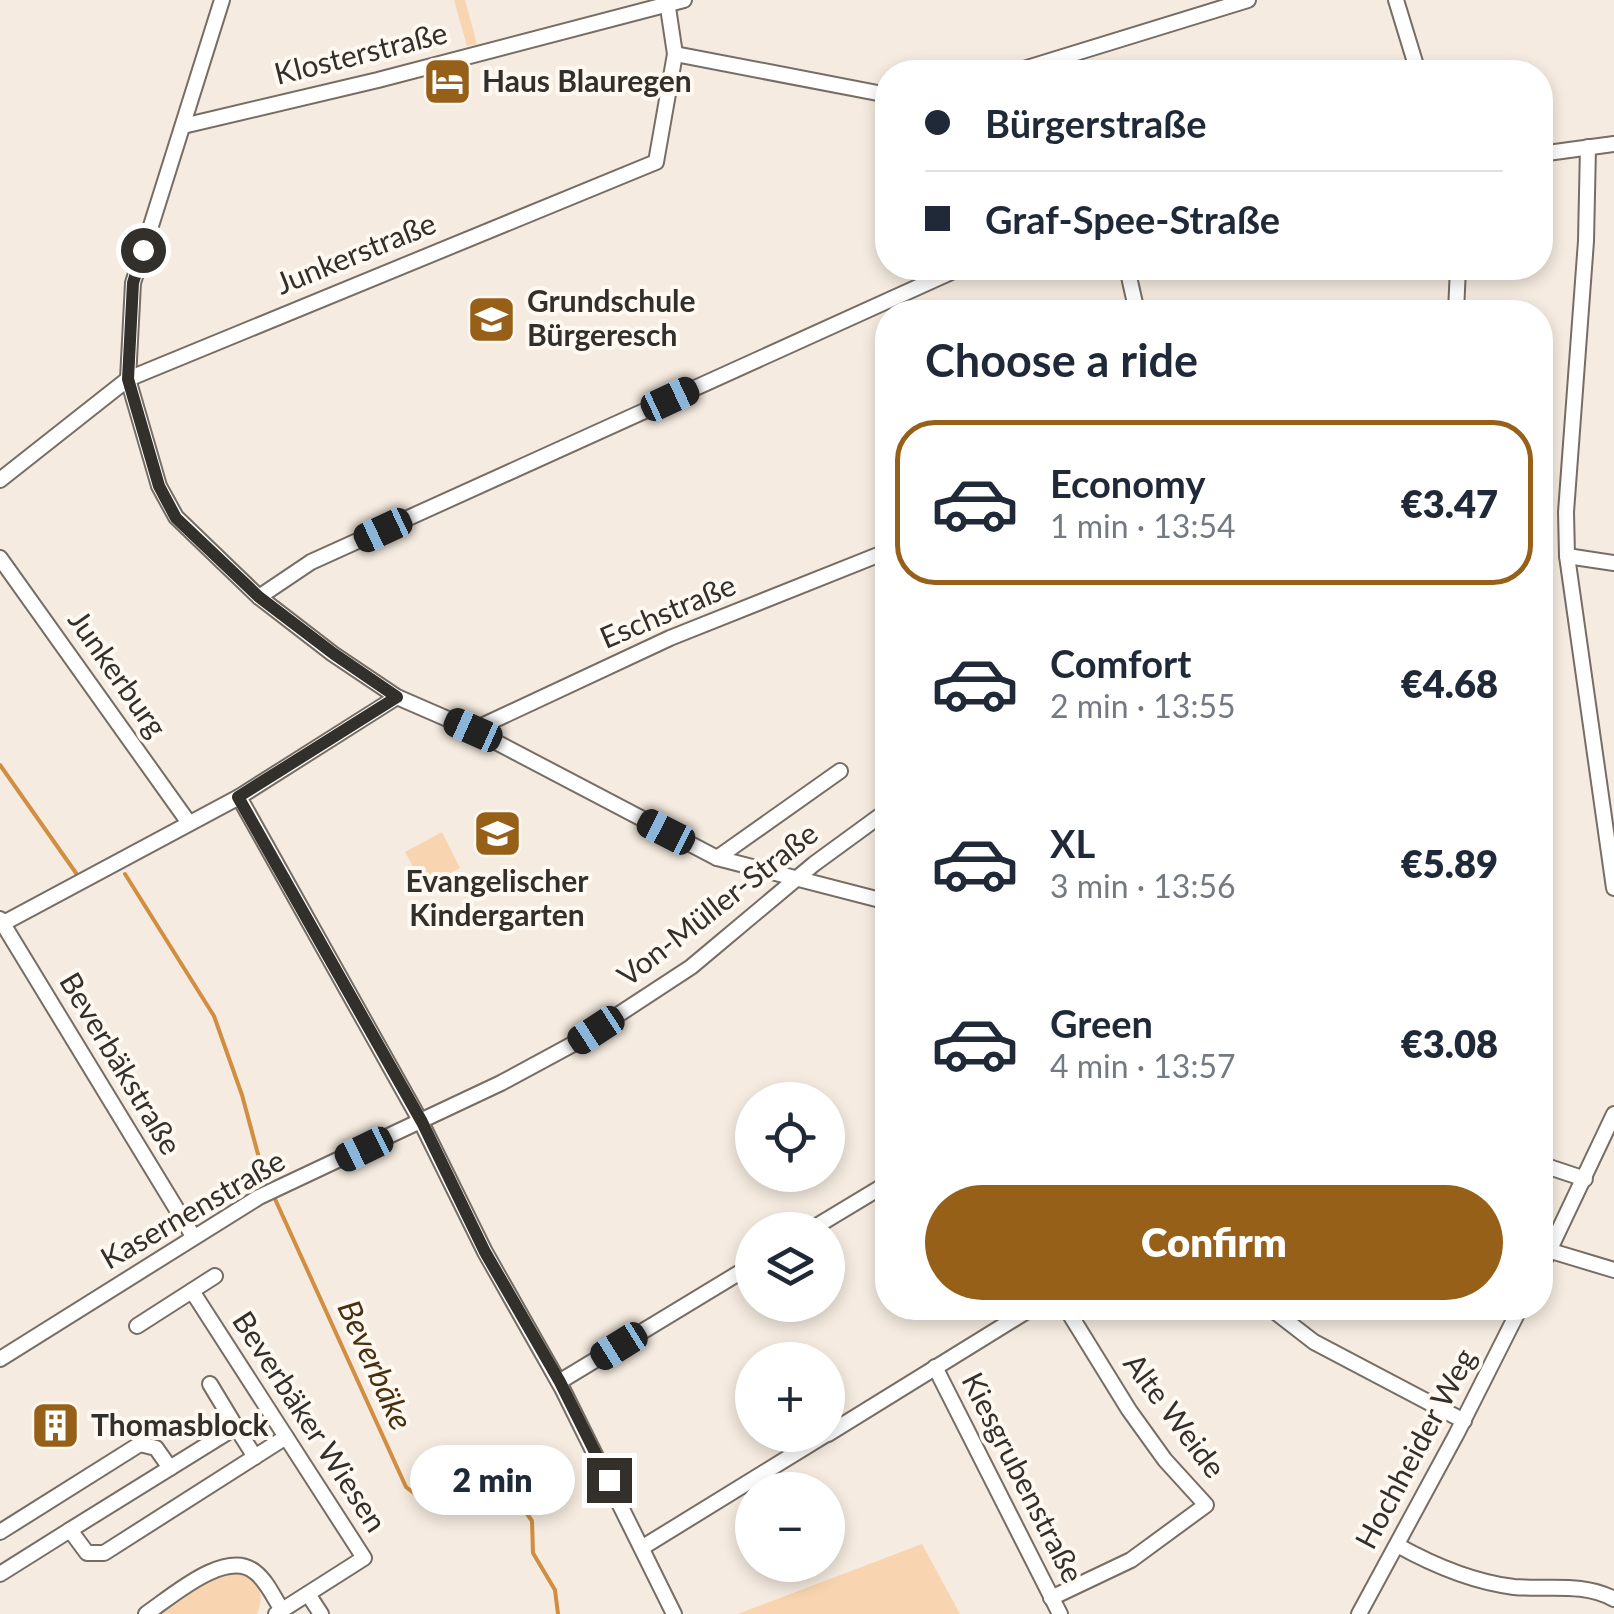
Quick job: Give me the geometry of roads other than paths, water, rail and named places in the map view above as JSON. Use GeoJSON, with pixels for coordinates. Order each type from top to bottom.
{"type":"FeatureCollection","features":[{"type":"Feature","properties":{"kind":"street"},"geometry":{"type":"LineString","coordinates":[[222,0],[133,283],[128,379],[159,486],[176,518],[259,597],[397,697],[473,730],[718,858],[875,899]]}},
{"type":"Feature","properties":{"kind":"street","name":"Klosterstraße"},"geometry":{"type":"LineString","coordinates":[[183,126],[684,0]]}},
{"type":"Feature","properties":{"kind":"street"},"geometry":{"type":"LineString","coordinates":[[1079,60],[1248,0]]}},
{"type":"Feature","properties":{"kind":"street"},"geometry":{"type":"LineString","coordinates":[[1396,0],[1414,60]]}},
{"type":"Feature","properties":{"kind":"street"},"geometry":{"type":"LineString","coordinates":[[667,3],[676,54],[875,93]]}},
{"type":"Feature","properties":{"kind":"street","name":"Junkerstraße"},"geometry":{"type":"LineString","coordinates":[[0,480],[128,379],[656,162],[676,54]]}},
{"type":"Feature","properties":{"kind":"street"},"geometry":{"type":"LineString","coordinates":[[1553,152],[1614,144]]}},
{"type":"Feature","properties":{"kind":"street"},"geometry":{"type":"LineString","coordinates":[[1588,147],[1586,241],[1566,512],[1567,556],[1614,888]]}},
{"type":"Feature","properties":{"kind":"street"},"geometry":{"type":"LineString","coordinates":[[889,300],[934,280]]}},
{"type":"Feature","properties":{"kind":"street"},"geometry":{"type":"LineString","coordinates":[[259,597],[312,562],[875,307]]}},
{"type":"Feature","properties":{"kind":"street","name":"Eschstraße"},"geometry":{"type":"LineString","coordinates":[[473,730],[670,638],[875,556]]}},
{"type":"Feature","properties":{"kind":"street"},"geometry":{"type":"LineString","coordinates":[[1567,556],[1614,563]]}},
{"type":"Feature","properties":{"kind":"street","name":"Junkerburg"},"geometry":{"type":"LineString","coordinates":[[0,558],[189,823]]}},
{"type":"Feature","properties":{"kind":"street"},"geometry":{"type":"LineString","coordinates":[[1,922],[238,797],[397,697]]}},
{"type":"Feature","properties":{"kind":"street"},"geometry":{"type":"LineString","coordinates":[[718,858],[840,771]]}},
{"type":"Feature","properties":{"kind":"street"},"geometry":{"type":"LineString","coordinates":[[238,797],[422,1122],[485,1252],[560,1382],[674,1614]]}},
{"type":"Feature","properties":{"kind":"street","name":"Von-Müller-Straße"},"geometry":{"type":"LineString","coordinates":[[422,1122],[544,1060],[656,993],[875,820]]}},
{"type":"Feature","properties":{"kind":"street","name":"Beverbäkstraße"},"geometry":{"type":"LineString","coordinates":[[1,922],[193,1236]]}},
{"type":"Feature","properties":{"kind":"street"},"geometry":{"type":"LineString","coordinates":[[1553,1248],[1614,1114]]}},
{"type":"Feature","properties":{"kind":"street","name":"Kasernenstraße"},"geometry":{"type":"LineString","coordinates":[[0,1359],[259,1197],[422,1122]]}},
{"type":"Feature","properties":{"kind":"street"},"geometry":{"type":"LineString","coordinates":[[1553,1168],[1584,1179]]}},
{"type":"Feature","properties":{"kind":"street"},"geometry":{"type":"LineString","coordinates":[[840,1212],[875,1191]]}},
{"type":"Feature","properties":{"kind":"street"},"geometry":{"type":"LineString","coordinates":[[1553,1253],[1614,1270]]}},
{"type":"Feature","properties":{"kind":"street"},"geometry":{"type":"LineString","coordinates":[[560,1382],[735,1275]]}},
{"type":"Feature","properties":{"kind":"street","name":"Beverbäker Wiesen"},"geometry":{"type":"LineString","coordinates":[[137,1326],[215,1276]]}},
{"type":"Feature","properties":{"kind":"street","name":"Beverbäker Wiesen"},"geometry":{"type":"LineString","coordinates":[[192,1291],[364,1558],[308,1594]]}},
{"type":"Feature","properties":{"kind":"street"},"geometry":{"type":"LineString","coordinates":[[845,1422],[1012,1320]]}},
{"type":"Feature","properties":{"kind":"street","name":"Alte Weide"},"geometry":{"type":"LineString","coordinates":[[1051,1598],[1131,1560],[1206,1505],[1165,1460],[1129,1410],[1073,1320]]}},
{"type":"Feature","properties":{"kind":"street"},"geometry":{"type":"LineString","coordinates":[[1286,1320],[1314,1342],[1464,1421]]}},
{"type":"Feature","properties":{"kind":"street","name":"Hochheider Weg"},"geometry":{"type":"LineString","coordinates":[[1359,1614],[1514,1320]]}},
{"type":"Feature","properties":{"kind":"street","name":"Kiesgrubenstraße"},"geometry":{"type":"LineString","coordinates":[[935,1367],[1060,1614]]}},
{"type":"Feature","properties":{"kind":"street"},"geometry":{"type":"LineString","coordinates":[[210,1384],[255,1457]]}},
{"type":"Feature","properties":{"kind":"street"},"geometry":{"type":"LineString","coordinates":[[0,1574],[236,1427]]}},
{"type":"Feature","properties":{"kind":"street"},"geometry":{"type":"LineString","coordinates":[[70,1530],[82,1550],[98,1555],[286,1437]]}},
{"type":"Feature","properties":{"kind":"street"},"geometry":{"type":"LineString","coordinates":[[0,1532],[140,1444],[156,1448],[170,1468]]}},
{"type":"Feature","properties":{"kind":"street"},"geometry":{"type":"LineString","coordinates":[[643,1548],[797,1452]]}},
{"type":"Feature","properties":{"kind":"street"},"geometry":{"type":"LineString","coordinates":[[1397,1545],[1439,1566],[1492,1584],[1578,1588],[1614,1599]]}},
{"type":"Feature","properties":{"kind":"street"},"geometry":{"type":"LineString","coordinates":[[146,1614],[214,1570],[236,1564],[256,1572],[279,1612],[308,1594],[321,1614]]}},
{"type":"Feature","properties":{"kind":"waterway","name":"Beverbäke"},"geometry":{"type":"LineString","coordinates":[[0,765],[76,873]]}},
{"type":"Feature","properties":{"kind":"waterway","name":"Beverbäke"},"geometry":{"type":"LineString","coordinates":[[125,874],[214,1016],[242,1095],[265,1180]]}},
{"type":"Feature","properties":{"kind":"waterway","name":"Beverbäke"},"geometry":{"type":"LineString","coordinates":[[275,1199],[406,1487],[434,1509],[460,1486],[523,1508],[532,1521],[533,1553],[555,1590],[558,1614]]}},
{"type":"Feature","properties":{"kind":"place","name":"Haus Blauregen"},"geometry":{"type":"Point","coordinates":[447,82]}},
{"type":"Feature","properties":{"kind":"place","name":"Grundschule Bürgeresch"},"geometry":{"type":"Point","coordinates":[492,319]}},
{"type":"Feature","properties":{"kind":"place","name":"Evangelischer Kindergarten"},"geometry":{"type":"Point","coordinates":[497,833]}},
{"type":"Feature","properties":{"kind":"place","name":"Thomasblock"},"geometry":{"type":"Point","coordinates":[56,1426]}}]}
